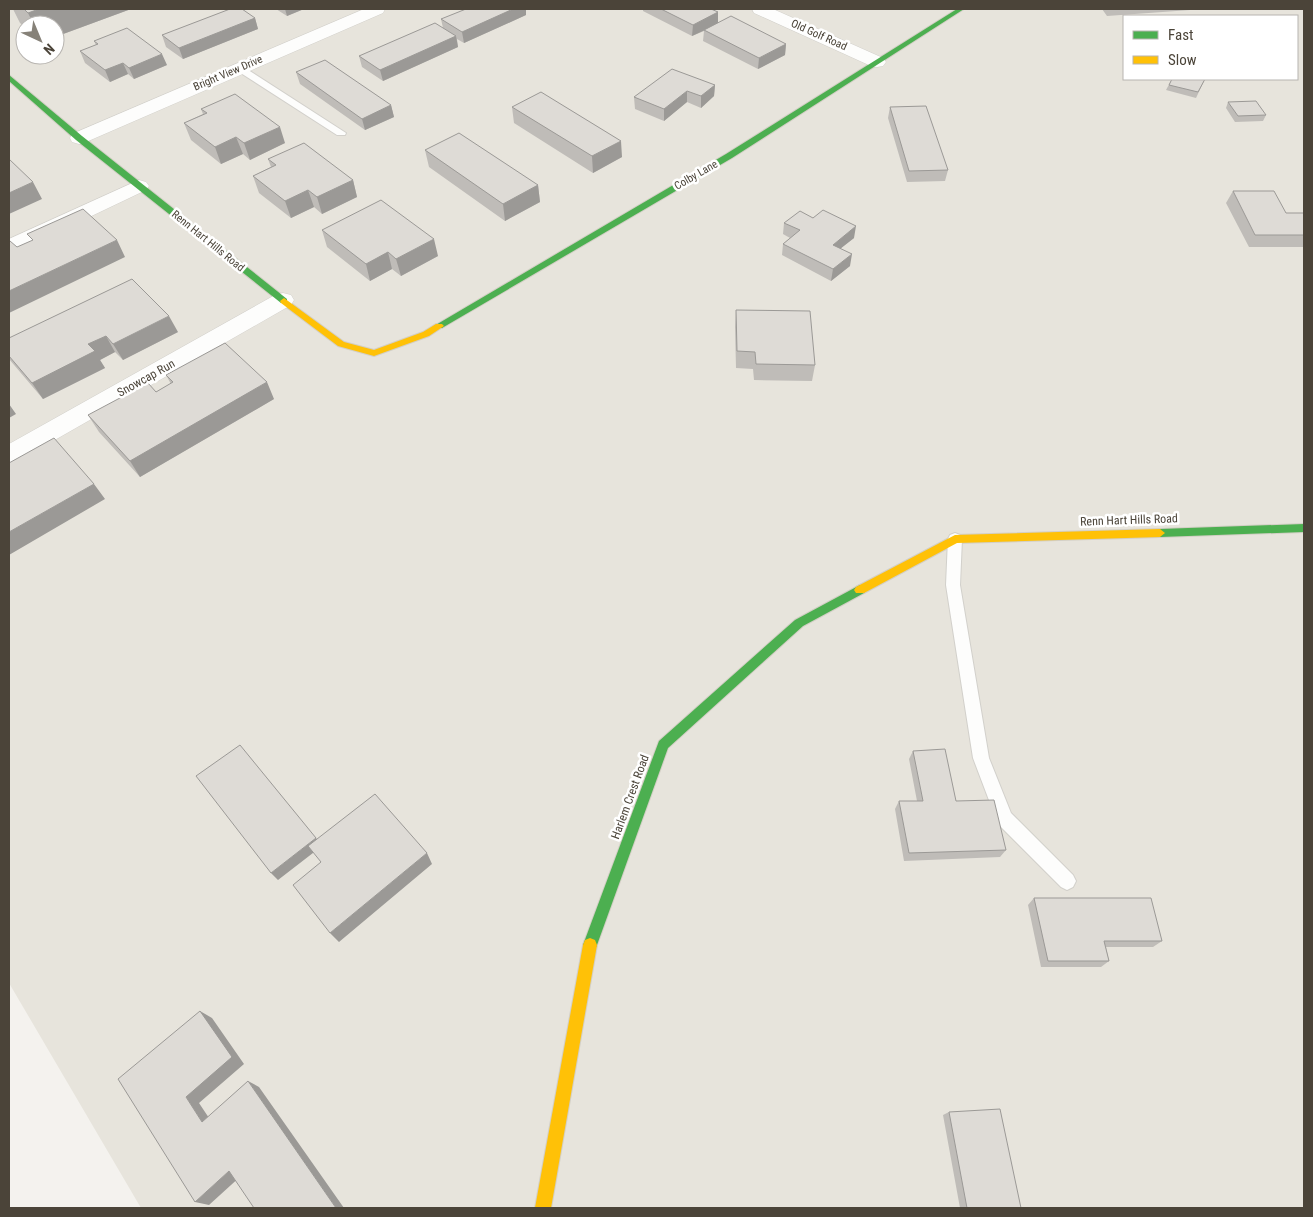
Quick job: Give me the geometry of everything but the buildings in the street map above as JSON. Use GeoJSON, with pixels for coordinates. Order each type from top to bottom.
{"type":"FeatureCollection","features":[{"type":"Feature","properties":{"kind":"street","name":"Bright View Drive"},"geometry":{"type":"LineString","coordinates":[[79,138],[377,9]]}},
{"type":"Feature","properties":{"kind":"street","name":"Old Golf Road"},"geometry":{"type":"LineString","coordinates":[[760,9],[877,62]]}},
{"type":"Feature","properties":{"kind":"street","name":"Colby Lane"},"geometry":{"type":"LineString","coordinates":[[426,334],[729,156],[962,9]]}},
{"type":"Feature","properties":{"kind":"street","name":"Renn Hart Hills Road"},"geometry":{"type":"LineString","coordinates":[[9,77],[79,138],[283,300],[342,344],[374,353],[426,334]]}},
{"type":"Feature","properties":{"kind":"street"},"geometry":{"type":"LineString","coordinates":[[9,247],[139,186]]}},
{"type":"Feature","properties":{"kind":"street","name":"Snowcap Run"},"geometry":{"type":"LineString","coordinates":[[9,455],[283,300]]}},
{"type":"Feature","properties":{"kind":"street","name":"Renn Hart Hills Road"},"geometry":{"type":"LineString","coordinates":[[955,539],[1304,528]]}},
{"type":"Feature","properties":{"kind":"street","name":"Harlem Crest Road"},"geometry":{"type":"LineString","coordinates":[[543,1208],[590,945],[663,745],[799,623],[955,539]]}},
{"type":"Feature","properties":{"kind":"lane"},"geometry":{"type":"LineString","coordinates":[[240,68],[341,133]]}},
{"type":"Feature","properties":{"kind":"lane"},"geometry":{"type":"LineString","coordinates":[[955,539],[954,585],[981,758],[1004,818],[1067,881]]}},
{"type":"Feature","properties":{"kind":"shaded area"},"geometry":{"type":"Polygon","coordinates":[[[9,9],[1304,9],[1304,1208],[141,1208],[9,983],[9,9]]]}},
{"type":"Feature","properties":{"kind":"traffic: fast"},"geometry":{"type":"LineString","coordinates":[[439,326],[729,156],[961,9]]}},
{"type":"Feature","properties":{"kind":"traffic: fast"},"geometry":{"type":"LineString","coordinates":[[9,77],[79,138],[284,301]]}},
{"type":"Feature","properties":{"kind":"traffic: fast"},"geometry":{"type":"LineString","coordinates":[[1160,533],[1304,528]]}},
{"type":"Feature","properties":{"kind":"traffic: fast"},"geometry":{"type":"LineString","coordinates":[[590,945],[663,745],[799,623],[860,590]]}},
{"type":"Feature","properties":{"kind":"traffic: slow"},"geometry":{"type":"LineString","coordinates":[[284,301],[341,344],[374,353],[426,334],[439,326]]}},
{"type":"Feature","properties":{"kind":"traffic: slow"},"geometry":{"type":"LineString","coordinates":[[860,590],[955,539],[1160,533]]}},
{"type":"Feature","properties":{"kind":"traffic: slow"},"geometry":{"type":"LineString","coordinates":[[543,1208],[590,945]]}}]}
